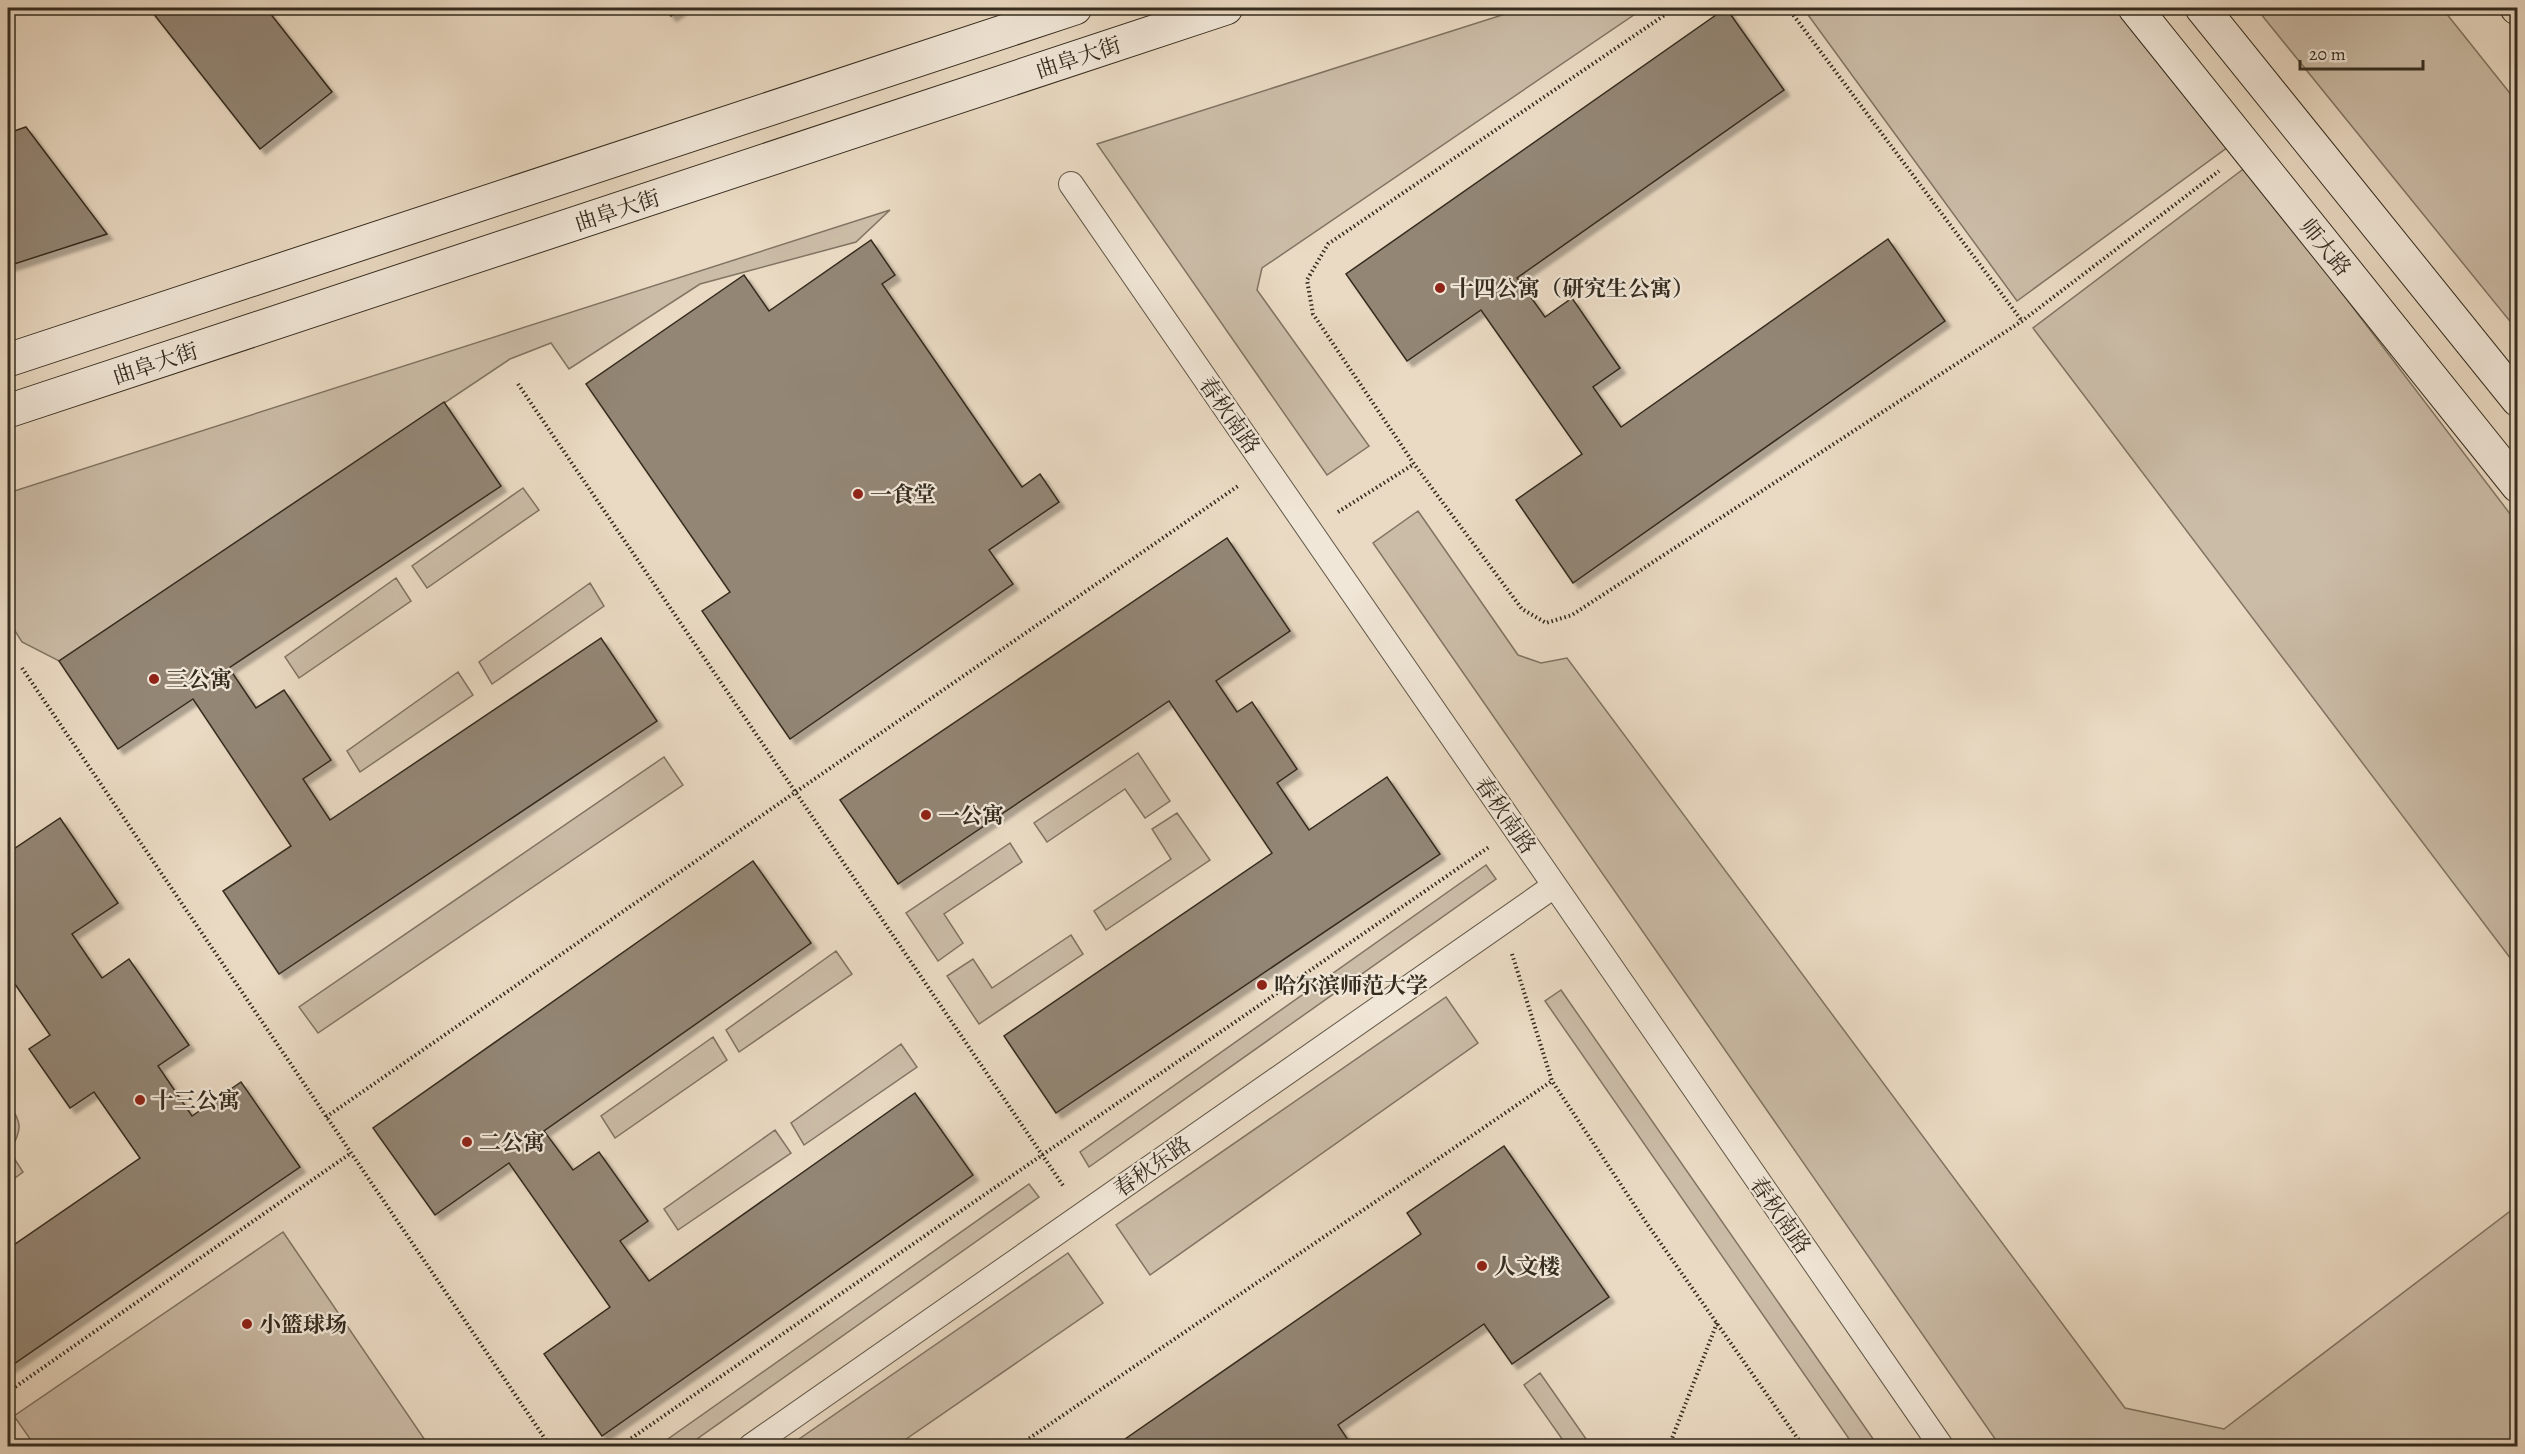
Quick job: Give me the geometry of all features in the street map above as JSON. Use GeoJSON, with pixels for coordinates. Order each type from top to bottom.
{"type":"FeatureCollection","features":[{"type":"Feature","properties":{"kind":"street"},"geometry":{"type":"LineString","coordinates":[[8,360],[1074,8]]}},
{"type":"Feature","properties":{"kind":"street","name":"曲阜大街"},"geometry":{"type":"LineString","coordinates":[[8,411],[1226,8]]}},
{"type":"Feature","properties":{"kind":"street","name":"师大路"},"geometry":{"type":"LineString","coordinates":[[2134,8],[2517,486]]}},
{"type":"Feature","properties":{"kind":"street"},"geometry":{"type":"LineString","coordinates":[[2202,8],[2517,400]]}},
{"type":"Feature","properties":{"kind":"lane","name":"春秋南路"},"geometry":{"type":"LineString","coordinates":[[1071,184],[1941,1446]]}},
{"type":"Feature","properties":{"kind":"lane","name":"春秋东路"},"geometry":{"type":"LineString","coordinates":[[751,1446],[1554,886]]}},
{"type":"Feature","properties":{"kind":"path"},"geometry":{"type":"LineString","coordinates":[[1675,8],[1328,244],[1306,280],[1313,314],[1414,464],[1521,609],[1546,623],[1572,615],[2022,321],[2227,165]]}},
{"type":"Feature","properties":{"kind":"path"},"geometry":{"type":"LineString","coordinates":[[1788,8],[2022,321]]}},
{"type":"Feature","properties":{"kind":"path"},"geometry":{"type":"LineString","coordinates":[[518,384],[1083,1215]]}},
{"type":"Feature","properties":{"kind":"path"},"geometry":{"type":"LineString","coordinates":[[1309,530],[1414,464]]}},
{"type":"Feature","properties":{"kind":"path"},"geometry":{"type":"LineString","coordinates":[[326,1117],[1266,467]]}},
{"type":"Feature","properties":{"kind":"path"},"geometry":{"type":"LineString","coordinates":[[22,668],[550,1446]]}},
{"type":"Feature","properties":{"kind":"path"},"geometry":{"type":"LineString","coordinates":[[620,1446],[1515,829]]}},
{"type":"Feature","properties":{"kind":"path"},"geometry":{"type":"LineString","coordinates":[[1502,922],[1552,1081],[1645,1221],[1803,1446]]}},
{"type":"Feature","properties":{"kind":"path"},"geometry":{"type":"LineString","coordinates":[[1018,1446],[1552,1081]]}},
{"type":"Feature","properties":{"kind":"path"},"geometry":{"type":"LineString","coordinates":[[8,1392],[351,1153]]}},
{"type":"Feature","properties":{"kind":"path"},"geometry":{"type":"LineString","coordinates":[[1670,1446],[1717,1323]]}},
{"type":"Feature","properties":{"kind":"shaded area"},"geometry":{"type":"Polygon","coordinates":[[[1524,8],[1644,8],[1262,268],[1257,290],[1369,446],[1327,475],[1097,144],[1524,8]]]}},
{"type":"Feature","properties":{"kind":"shaded area"},"geometry":{"type":"Polygon","coordinates":[[[1803,8],[2119,8],[2228,147],[2017,301],[1803,8]]]}},
{"type":"Feature","properties":{"kind":"shaded area"},"geometry":{"type":"Polygon","coordinates":[[[2256,8],[2442,8],[2517,102],[2517,330],[2256,8]]]}},
{"type":"Feature","properties":{"kind":"shaded area"},"geometry":{"type":"Polygon","coordinates":[[[2246,167],[2517,523],[2517,967],[2033,328],[2246,167]]]}},
{"type":"Feature","properties":{"kind":"shaded area"},"geometry":{"type":"Polygon","coordinates":[[[890,210],[856,242],[700,284],[569,369],[551,343],[510,359],[59,661],[22,642],[8,620],[8,493],[890,210]]]}},
{"type":"Feature","properties":{"kind":"shaded area"},"geometry":{"type":"Polygon","coordinates":[[[523,488],[539,510],[427,588],[412,566],[523,488]]]}},
{"type":"Feature","properties":{"kind":"shaded area"},"geometry":{"type":"Polygon","coordinates":[[[1418,511],[1518,655],[1541,663],[1567,658],[2125,1408],[2224,1429],[2517,1206],[2517,1446],[2000,1446],[1373,543],[1418,511]]]}},
{"type":"Feature","properties":{"kind":"shaded area"},"geometry":{"type":"Polygon","coordinates":[[[396,578],[411,601],[299,678],[285,657],[396,578]]]}},
{"type":"Feature","properties":{"kind":"shaded area"},"geometry":{"type":"Polygon","coordinates":[[[590,583],[604,606],[492,684],[479,662],[590,583]]]}},
{"type":"Feature","properties":{"kind":"shaded area"},"geometry":{"type":"Polygon","coordinates":[[[458,672],[473,695],[360,772],[347,751],[458,672]]]}},
{"type":"Feature","properties":{"kind":"shaded area"},"geometry":{"type":"Polygon","coordinates":[[[1138,753],[1170,801],[1145,818],[1125,789],[1047,842],[1034,823],[1138,753]]]}},
{"type":"Feature","properties":{"kind":"shaded area"},"geometry":{"type":"Polygon","coordinates":[[[664,757],[683,785],[318,1033],[299,1007],[664,757]]]}},
{"type":"Feature","properties":{"kind":"shaded area"},"geometry":{"type":"Polygon","coordinates":[[[1177,813],[1210,860],[1106,930],[1094,911],[1171,859],[1152,829],[1177,813]]]}},
{"type":"Feature","properties":{"kind":"shaded area"},"geometry":{"type":"Polygon","coordinates":[[[1010,843],[1022,862],[944,914],[963,943],[938,961],[906,913],[1010,843]]]}},
{"type":"Feature","properties":{"kind":"shaded area"},"geometry":{"type":"Polygon","coordinates":[[[1486,865],[1496,879],[1089,1167],[1080,1152],[1486,865]]]}},
{"type":"Feature","properties":{"kind":"shaded area"},"geometry":{"type":"Polygon","coordinates":[[[1071,935],[1083,954],[979,1024],[947,976],[973,959],[992,988],[1071,935]]]}},
{"type":"Feature","properties":{"kind":"shaded area"},"geometry":{"type":"Polygon","coordinates":[[[836,951],[852,974],[739,1052],[726,1030],[836,951]]]}},
{"type":"Feature","properties":{"kind":"shaded area"},"geometry":{"type":"Polygon","coordinates":[[[1561,990],[1878,1446],[1854,1446],[1545,1001],[1561,990]]]}},
{"type":"Feature","properties":{"kind":"shaded area"},"geometry":{"type":"Polygon","coordinates":[[[1446,997],[1478,1043],[1150,1275],[1116,1225],[1446,997]]]}},
{"type":"Feature","properties":{"kind":"shaded area"},"geometry":{"type":"Polygon","coordinates":[[[713,1037],[727,1060],[615,1138],[601,1116],[713,1037]]]}},
{"type":"Feature","properties":{"kind":"shaded area"},"geometry":{"type":"Polygon","coordinates":[[[901,1044],[917,1067],[804,1145],[791,1123],[901,1044]]]}},
{"type":"Feature","properties":{"kind":"shaded area"},"geometry":{"type":"Polygon","coordinates":[[[8,1102],[19,1127],[17,1138],[10,1152],[23,1172],[8,1183],[8,1102]]]}},
{"type":"Feature","properties":{"kind":"shaded area"},"geometry":{"type":"Polygon","coordinates":[[[775,1130],[791,1153],[678,1230],[664,1209],[775,1130]]]}},
{"type":"Feature","properties":{"kind":"shaded area"},"geometry":{"type":"Polygon","coordinates":[[[1029,1184],[1039,1197],[687,1446],[658,1446],[1029,1184]]]}},
{"type":"Feature","properties":{"kind":"shaded area","name":"小篮球场"},"geometry":{"type":"Polygon","coordinates":[[[283,1232],[429,1446],[35,1446],[14,1416],[283,1232]]]}},
{"type":"Feature","properties":{"kind":"shaded area"},"geometry":{"type":"Polygon","coordinates":[[[1068,1253],[1103,1303],[896,1446],[789,1446],[1068,1253]]]}},
{"type":"Feature","properties":{"kind":"shaded area"},"geometry":{"type":"Polygon","coordinates":[[[1540,1373],[1591,1446],[1567,1446],[1524,1385],[1540,1373]]]}},
{"type":"Feature","properties":{"kind":"building"},"geometry":{"type":"Polygon","coordinates":[[[149,8],[266,8],[332,92],[260,149],[149,8]]]}},
{"type":"Feature","properties":{"kind":"building"},"geometry":{"type":"Polygon","coordinates":[[[665,8],[682,8],[671,16],[665,8]]]}},
{"type":"Feature","properties":{"kind":"building","name":"十四公寓（研究生公寓）"},"geometry":{"type":"Polygon","coordinates":[[[1726,8],[1784,90],[1517,278],[1545,317],[1572,298],[1620,368],[1593,387],[1621,427],[1888,239],[1945,321],[1573,583],[1516,500],[1582,454],[1481,310],[1407,361],[1346,274],[1726,8]]]}},
{"type":"Feature","properties":{"kind":"building"},"geometry":{"type":"Polygon","coordinates":[[[26,127],[107,234],[8,266],[8,133],[26,127]]]}},
{"type":"Feature","properties":{"kind":"building","name":"一食堂"},"geometry":{"type":"Polygon","coordinates":[[[871,240],[895,275],[882,284],[1022,487],[1040,474],[1059,502],[989,550],[1013,584],[790,739],[702,611],[730,592],[586,384],[744,275],[769,311],[871,240]]]}},
{"type":"Feature","properties":{"kind":"building","name":"三公寓"},"geometry":{"type":"Polygon","coordinates":[[[444,402],[501,486],[229,668],[256,708],[284,690],[331,760],[303,779],[330,820],[601,638],[657,721],[279,974],[223,891],[291,846],[193,699],[118,749],[59,661],[444,402]]]}},
{"type":"Feature","properties":{"kind":"building","name":"一公寓"},"geometry":{"type":"Polygon","coordinates":[[[1227,538],[1290,631],[1216,681],[1237,712],[1252,702],[1297,769],[1277,783],[1309,830],[1387,777],[1440,854],[1056,1113],[1004,1036],[1272,853],[1169,701],[898,884],[840,800],[1227,538]]]}},
{"type":"Feature","properties":{"kind":"building","name":"十三公寓"},"geometry":{"type":"Polygon","coordinates":[[[60,818],[118,903],[72,934],[102,978],[129,959],[189,1045],[158,1066],[192,1116],[241,1082],[300,1167],[8,1368],[8,1249],[140,1158],[94,1092],[70,1108],[29,1049],[50,1035],[8,974],[8,853],[60,818]]]}},
{"type":"Feature","properties":{"kind":"building","name":"二公寓"},"geometry":{"type":"Polygon","coordinates":[[[753,861],[811,943],[544,1131],[573,1170],[599,1152],[648,1221],[620,1241],[649,1281],[915,1093],[973,1175],[602,1436],[544,1354],[610,1307],[509,1163],[435,1215],[373,1128],[753,861]]]}},
{"type":"Feature","properties":{"kind":"building","name":"人文楼"},"geometry":{"type":"Polygon","coordinates":[[[1504,1146],[1609,1297],[1512,1364],[1484,1324],[1338,1425],[1352,1446],[1115,1446],[1421,1234],[1407,1213],[1504,1146]]]}},
{"type":"Feature","properties":{"kind":"place","name":"十四公寓（研究生公寓）"},"geometry":{"type":"Point","coordinates":[1440,288]}},
{"type":"Feature","properties":{"kind":"place","name":"一食堂"},"geometry":{"type":"Point","coordinates":[858,494]}},
{"type":"Feature","properties":{"kind":"place","name":"三公寓"},"geometry":{"type":"Point","coordinates":[154,679]}},
{"type":"Feature","properties":{"kind":"place","name":"一公寓"},"geometry":{"type":"Point","coordinates":[926,815]}},
{"type":"Feature","properties":{"kind":"place","name":"哈尔滨师范大学"},"geometry":{"type":"Point","coordinates":[1262,985]}},
{"type":"Feature","properties":{"kind":"place","name":"十三公寓"},"geometry":{"type":"Point","coordinates":[140,1100]}},
{"type":"Feature","properties":{"kind":"place","name":"二公寓"},"geometry":{"type":"Point","coordinates":[467,1142]}},
{"type":"Feature","properties":{"kind":"place","name":"人文楼"},"geometry":{"type":"Point","coordinates":[1482,1266]}},
{"type":"Feature","properties":{"kind":"place","name":"小篮球场"},"geometry":{"type":"Point","coordinates":[247,1324]}}]}
